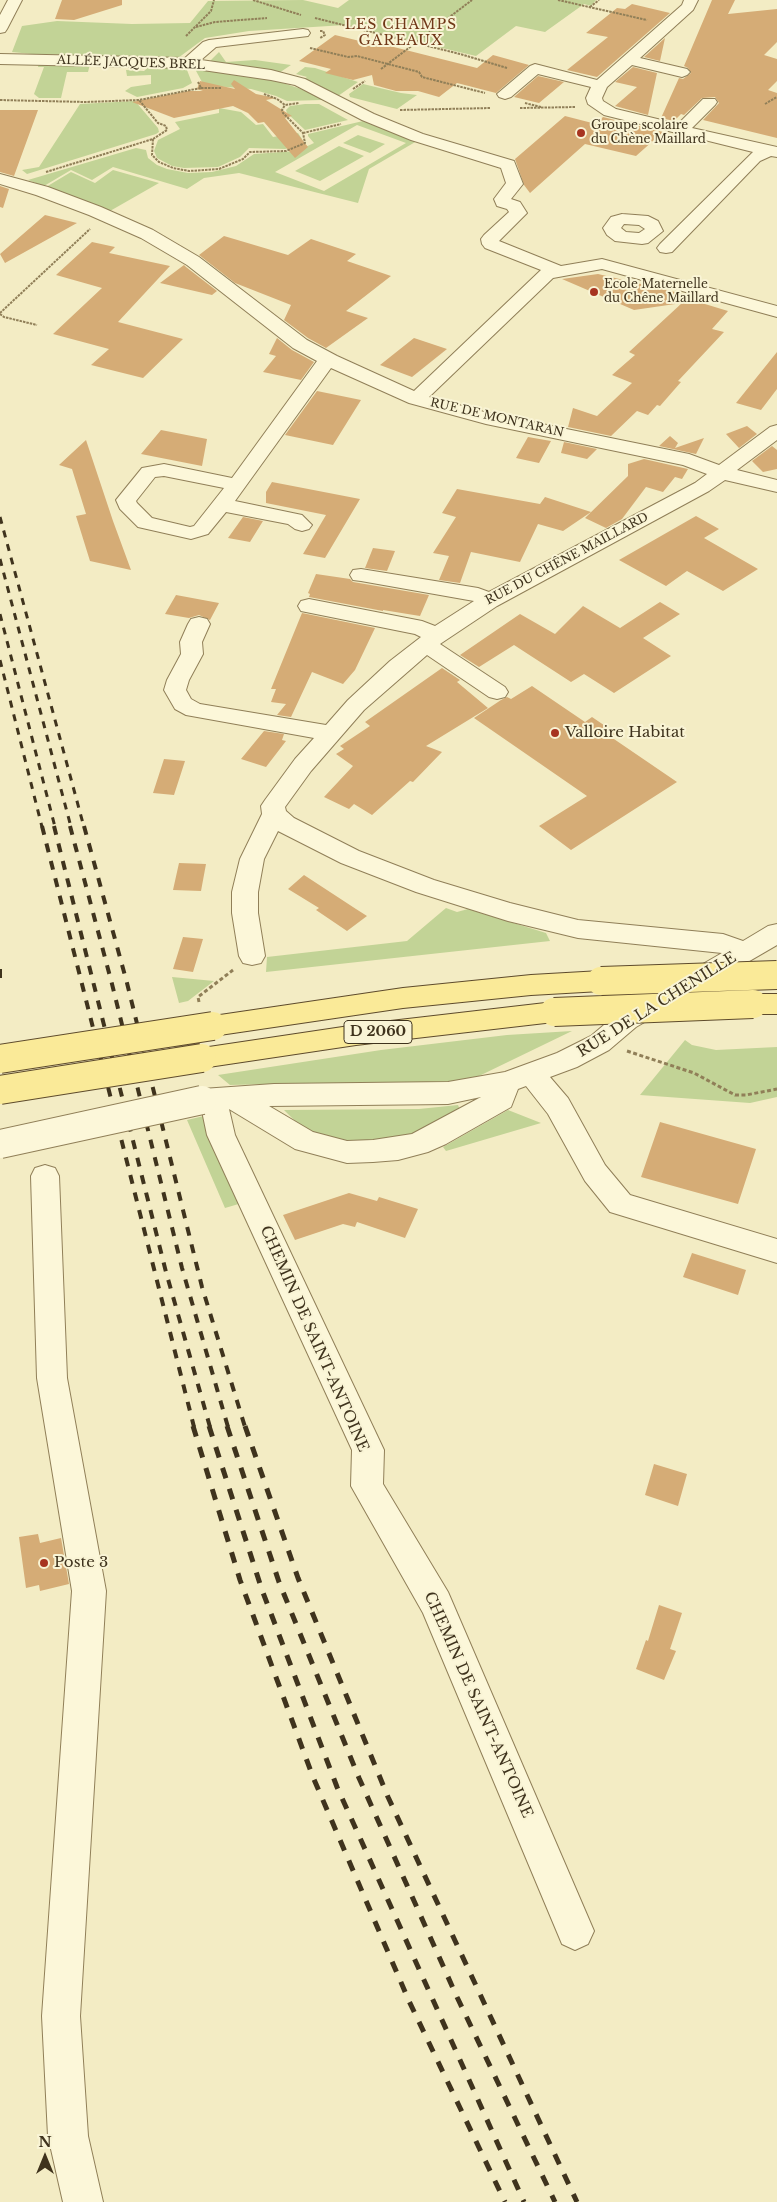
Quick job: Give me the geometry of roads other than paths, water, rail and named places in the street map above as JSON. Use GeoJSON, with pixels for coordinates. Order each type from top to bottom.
{"type":"FeatureCollection","features":[{"type":"Feature","properties":{"kind":"main road","name":"D 2060"},"geometry":{"type":"LineString","coordinates":[[0,1059],[404,998],[531,985],[777,975]]}},
{"type":"Feature","properties":{"kind":"main road","name":"D 2060"},"geometry":{"type":"LineString","coordinates":[[0,1090],[356,1035],[554,1012],[644,1007],[765,1004]]}},
{"type":"Feature","properties":{"kind":"street"},"geometry":{"type":"LineString","coordinates":[[0,29],[15,0]]}},
{"type":"Feature","properties":{"kind":"street"},"geometry":{"type":"LineString","coordinates":[[691,0],[688,7],[669,25],[600,86],[594,98],[596,104],[610,112],[774,153]]}},
{"type":"Feature","properties":{"kind":"street"},"geometry":{"type":"LineString","coordinates":[[189,63],[208,45],[214,43],[303,33]]}},
{"type":"Feature","properties":{"kind":"street","name":"ALLÉE JACQUES BREL"},"geometry":{"type":"LineString","coordinates":[[0,59],[189,63],[270,75],[300,82],[374,119],[417,137],[485,160],[508,165],[515,184],[502,199],[503,202],[514,206],[518,213],[490,240],[491,244],[553,268],[549,272]]}},
{"type":"Feature","properties":{"kind":"street"},"geometry":{"type":"LineString","coordinates":[[630,60],[682,72]]}},
{"type":"Feature","properties":{"kind":"street"},"geometry":{"type":"LineString","coordinates":[[505,94],[535,69],[600,86]]}},
{"type":"Feature","properties":{"kind":"street"},"geometry":{"type":"LineString","coordinates":[[681,130],[709,102]]}},
{"type":"Feature","properties":{"kind":"street"},"geometry":{"type":"LineString","coordinates":[[666,248],[754,158],[774,153]]}},
{"type":"Feature","properties":{"kind":"street","name":"RUE DE MONTARAN"},"geometry":{"type":"LineString","coordinates":[[7,181],[106,216],[146,234],[193,261],[300,344],[330,360],[416,399],[486,418],[689,460],[722,473],[777,486]]}},
{"type":"Feature","properties":{"kind":"street"},"geometry":{"type":"LineString","coordinates":[[602,264],[626,238]]}},
{"type":"Feature","properties":{"kind":"street"},"geometry":{"type":"LineString","coordinates":[[416,399],[549,272],[553,273],[602,264],[777,312]]}},
{"type":"Feature","properties":{"kind":"street"},"geometry":{"type":"LineString","coordinates":[[237,485],[164,470],[149,472],[126,500],[127,505],[145,523],[191,533],[201,530],[222,506],[325,363],[330,360]]}},
{"type":"Feature","properties":{"kind":"street","name":"RUE DU CHÊNE MAILLARD"},"geometry":{"type":"LineString","coordinates":[[252,956],[245,913],[245,892],[252,859],[274,814],[273,806],[330,733],[370,692],[431,640],[489,601],[702,487],[722,473],[734,461],[777,431]]}},
{"type":"Feature","properties":{"kind":"street"},"geometry":{"type":"LineString","coordinates":[[222,506],[295,519],[302,524]]}},
{"type":"Feature","properties":{"kind":"street"},"geometry":{"type":"LineString","coordinates":[[361,575],[478,595],[489,601]]}},
{"type":"Feature","properties":{"kind":"street"},"geometry":{"type":"LineString","coordinates":[[309,606],[422,628],[431,640],[497,692]]}},
{"type":"Feature","properties":{"kind":"street"},"geometry":{"type":"LineString","coordinates":[[199,624],[191,642],[192,654],[178,680],[175,690],[183,704],[194,710],[330,733]]}},
{"type":"Feature","properties":{"kind":"street"},"geometry":{"type":"LineString","coordinates":[[274,814],[285,824],[350,857],[425,886],[508,912],[578,929],[723,944],[744,951]]}},
{"type":"Feature","properties":{"kind":"street","name":"RUE DE LA CHENILLE"},"geometry":{"type":"LineString","coordinates":[[0,1144],[217,1099],[274,1095],[448,1093],[520,1078],[600,1043],[627,1020],[777,933]]}},
{"type":"Feature","properties":{"kind":"street"},"geometry":{"type":"LineString","coordinates":[[217,1099],[253,1110],[305,1141],[347,1152],[373,1151],[398,1149],[436,1136],[501,1099],[520,1078],[558,1106],[595,1173],[620,1204],[777,1251]]}},
{"type":"Feature","properties":{"kind":"street","name":"CHEMIN DE SAINT-ANTOINE"},"geometry":{"type":"LineString","coordinates":[[217,1099],[221,1135],[368,1450],[367,1486],[436,1603],[575,1931]]}},
{"type":"Feature","properties":{"kind":"street"},"geometry":{"type":"LineString","coordinates":[[44,1176],[52,1378],[89,1591],[61,2016],[68,2136],[83,2202]]}},
{"type":"Feature","properties":{"kind":"railway"},"geometry":{"type":"LineString","coordinates":[[0,517],[84,827]]}},
{"type":"Feature","properties":{"kind":"railway"},"geometry":{"type":"LineString","coordinates":[[0,559],[71,827]]}},
{"type":"Feature","properties":{"kind":"railway"},"geometry":{"type":"LineString","coordinates":[[0,614],[55,827]]}},
{"type":"Feature","properties":{"kind":"railway"},"geometry":{"type":"LineString","coordinates":[[0,660],[42,827]]}},
{"type":"Feature","properties":{"kind":"railway"},"geometry":{"type":"LineString","coordinates":[[42,826],[194,1427]]}},
{"type":"Feature","properties":{"kind":"railway"},"geometry":{"type":"LineString","coordinates":[[54,826],[166,1272],[210,1427]]}},
{"type":"Feature","properties":{"kind":"railway"},"geometry":{"type":"LineString","coordinates":[[70,826],[112,984],[182,1268],[228,1427]]}},
{"type":"Feature","properties":{"kind":"railway"},"geometry":{"type":"LineString","coordinates":[[84,826],[127,983],[202,1287],[245,1427]]}},
{"type":"Feature","properties":{"kind":"railway"},"geometry":{"type":"LineString","coordinates":[[0,969],[0,978]]}},
{"type":"Feature","properties":{"kind":"railway"},"geometry":{"type":"LineString","coordinates":[[193,1426],[240,1580],[313,1777],[409,2001],[505,2202]]}},
{"type":"Feature","properties":{"kind":"railway"},"geometry":{"type":"LineString","coordinates":[[209,1426],[262,1590],[337,1787],[524,2202]]}},
{"type":"Feature","properties":{"kind":"railway"},"geometry":{"type":"LineString","coordinates":[[227,1426],[279,1582],[359,1778],[457,1997],[555,2202]]}},
{"type":"Feature","properties":{"kind":"railway"},"geometry":{"type":"LineString","coordinates":[[245,1426],[298,1578],[388,1797],[577,2202]]}},
{"type":"Feature","properties":{"kind":"place","name":"Groupe scolaire du Chène Maillard"},"geometry":{"type":"Point","coordinates":[581,133]}},
{"type":"Feature","properties":{"kind":"place","name":"Ecole Maternelle du Chêne Maillard"},"geometry":{"type":"Point","coordinates":[594,292]}},
{"type":"Feature","properties":{"kind":"place","name":"Valloire Habitat"},"geometry":{"type":"Point","coordinates":[555,733]}},
{"type":"Feature","properties":{"kind":"place","name":"Poste 3"},"geometry":{"type":"Point","coordinates":[44,1563]}},
{"type":"Feature","properties":{"kind":"district","name":"LES CHAMPS GAREAUX"},"geometry":{"type":"Point","coordinates":[401,33]}}]}
